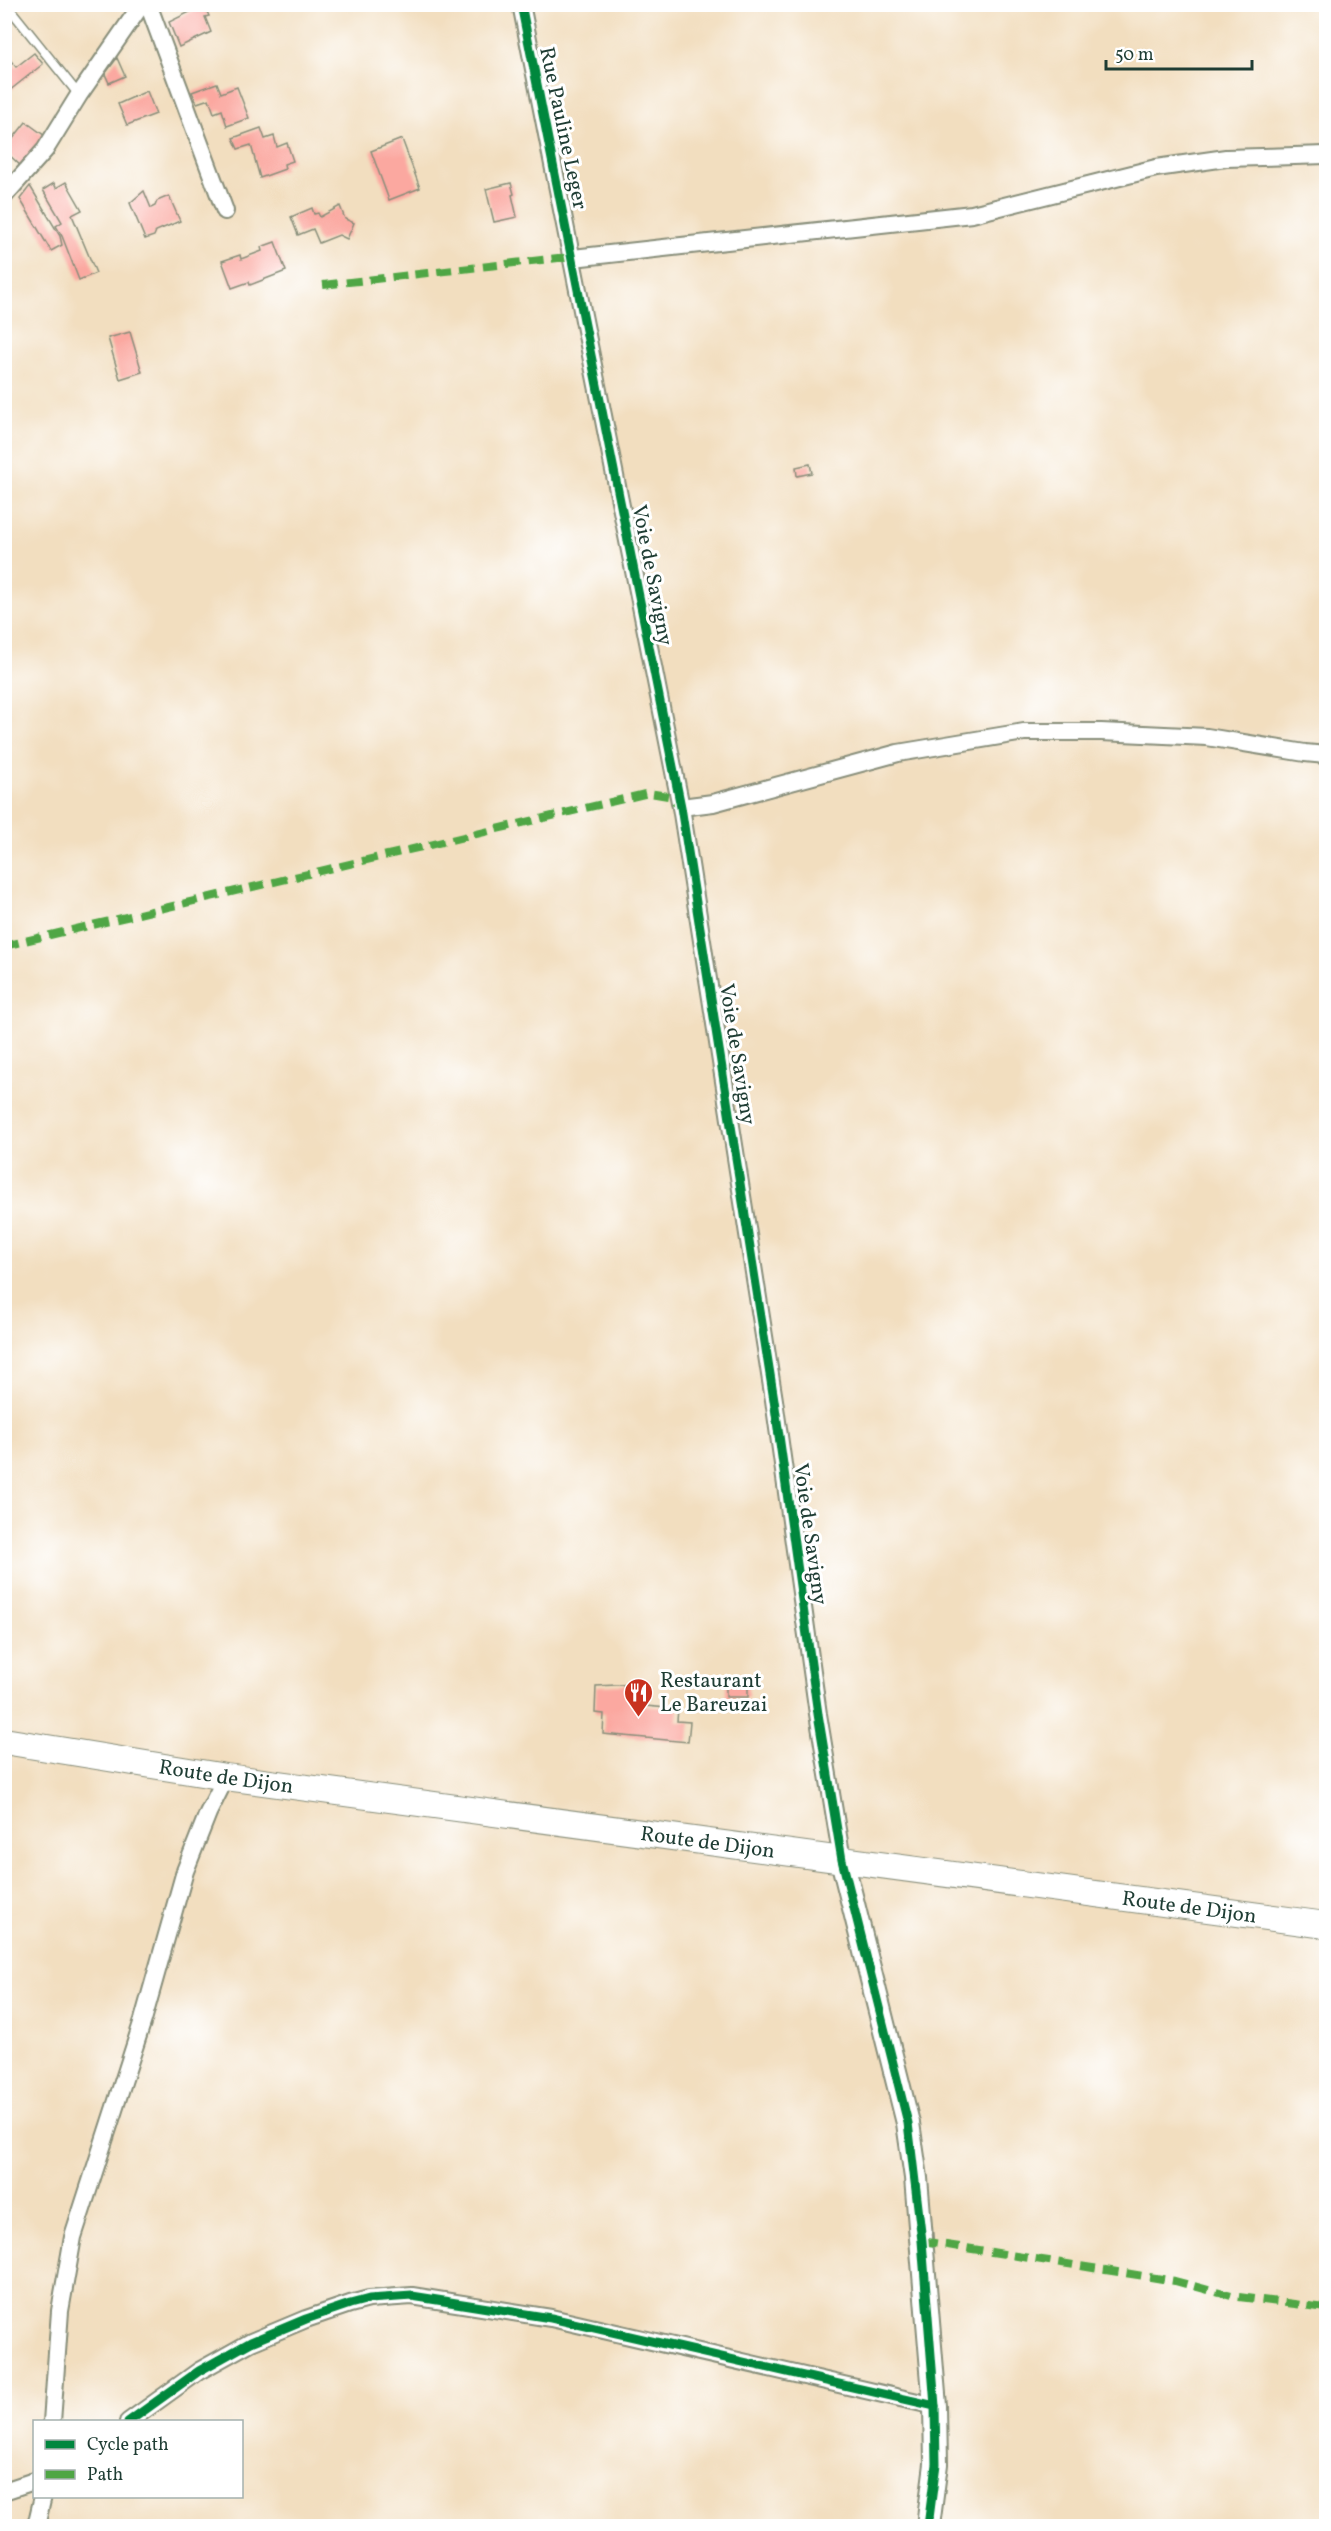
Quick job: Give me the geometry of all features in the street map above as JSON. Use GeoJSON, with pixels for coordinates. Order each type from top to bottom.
{"type":"FeatureCollection","features":[{"type":"Feature","properties":{"kind":"main road","name":"Route de Dijon"},"geometry":{"type":"LineString","coordinates":[[4,1741],[226,1777],[1326,1924]]}},
{"type":"Feature","properties":{"kind":"street"},"geometry":{"type":"LineString","coordinates":[[8,186],[45,150],[79,95],[142,4]]}},
{"type":"Feature","properties":{"kind":"street"},"geometry":{"type":"LineString","coordinates":[[148,4],[225,211]]}},
{"type":"Feature","properties":{"kind":"street","name":"Rue Pauline Leger"},"geometry":{"type":"LineString","coordinates":[[521,4],[573,258]]}},
{"type":"Feature","properties":{"kind":"street"},"geometry":{"type":"LineString","coordinates":[[573,258],[972,214],[1156,168],[1226,158],[1326,155]]}},
{"type":"Feature","properties":{"kind":"street","name":"Voie de Savigny"},"geometry":{"type":"LineString","coordinates":[[573,258],[681,807],[774,1400],[818,1714],[842,1860]]}},
{"type":"Feature","properties":{"kind":"street"},"geometry":{"type":"LineString","coordinates":[[681,807],[712,803],[898,753],[1024,732],[1101,732],[1207,737],[1326,755]]}},
{"type":"Feature","properties":{"kind":"street"},"geometry":{"type":"LineString","coordinates":[[52,2420],[60,2311],[73,2237],[143,2020],[185,1871],[226,1777]]}},
{"type":"Feature","properties":{"kind":"street"},"geometry":{"type":"LineString","coordinates":[[842,1860],[908,2123],[922,2241],[936,2406],[936,2464],[928,2526]]}},
{"type":"Feature","properties":{"kind":"street"},"geometry":{"type":"LineString","coordinates":[[129,2420],[199,2371],[251,2342],[350,2304],[369,2299],[412,2296],[551,2318],[936,2406]]}},
{"type":"Feature","properties":{"kind":"street"},"geometry":{"type":"LineString","coordinates":[[4,2491],[33,2481]]}},
{"type":"Feature","properties":{"kind":"street"},"geometry":{"type":"LineString","coordinates":[[36,2526],[43,2498]]}},
{"type":"Feature","properties":{"kind":"lane"},"geometry":{"type":"LineString","coordinates":[[6,4],[79,95]]}},
{"type":"Feature","properties":{"kind":"building"},"geometry":{"type":"Polygon","coordinates":[[[204,5],[209,16],[205,17],[211,32],[179,47],[169,22],[204,5]]]}},
{"type":"Feature","properties":{"kind":"building"},"geometry":{"type":"Polygon","coordinates":[[[34,53],[43,64],[4,95],[4,56],[6,55],[16,67],[34,53]]]}},
{"type":"Feature","properties":{"kind":"building"},"geometry":{"type":"Polygon","coordinates":[[[117,58],[125,76],[109,83],[105,74],[117,58]]]}},
{"type":"Feature","properties":{"kind":"building"},"geometry":{"type":"Polygon","coordinates":[[[217,83],[221,93],[237,87],[249,118],[227,126],[222,110],[214,113],[209,99],[197,103],[192,92],[217,83]]]}},
{"type":"Feature","properties":{"kind":"building"},"geometry":{"type":"Polygon","coordinates":[[[147,91],[156,114],[127,125],[118,104],[147,91]]]}},
{"type":"Feature","properties":{"kind":"building"},"geometry":{"type":"Polygon","coordinates":[[[26,122],[45,136],[22,167],[4,150],[26,122]]]}},
{"type":"Feature","properties":{"kind":"building"},"geometry":{"type":"Polygon","coordinates":[[[261,128],[265,139],[274,136],[277,147],[287,143],[293,161],[284,164],[285,169],[260,178],[251,145],[238,149],[233,138],[261,128]]]}},
{"type":"Feature","properties":{"kind":"building"},"geometry":{"type":"Polygon","coordinates":[[[402,139],[420,188],[389,200],[371,151],[402,139]]]}},
{"type":"Feature","properties":{"kind":"building"},"geometry":{"type":"Polygon","coordinates":[[[66,182],[82,210],[72,215],[96,273],[79,280],[56,226],[62,222],[43,190],[54,183],[56,188],[66,182]]]}},
{"type":"Feature","properties":{"kind":"building"},"geometry":{"type":"Polygon","coordinates":[[[511,183],[517,217],[494,222],[486,189],[511,183]]]}},
{"type":"Feature","properties":{"kind":"building"},"geometry":{"type":"Polygon","coordinates":[[[30,186],[60,236],[62,245],[51,251],[20,199],[30,186]]]}},
{"type":"Feature","properties":{"kind":"building"},"geometry":{"type":"Polygon","coordinates":[[[144,191],[151,208],[157,201],[169,196],[180,221],[156,231],[154,236],[145,239],[130,203],[144,191]]]}},
{"type":"Feature","properties":{"kind":"building"},"geometry":{"type":"Polygon","coordinates":[[[340,206],[345,219],[354,223],[347,239],[339,235],[319,243],[313,229],[298,235],[291,217],[312,208],[314,214],[318,213],[320,217],[340,206]]]}},
{"type":"Feature","properties":{"kind":"building"},"geometry":{"type":"Polygon","coordinates":[[[275,242],[286,271],[250,285],[249,282],[232,288],[222,261],[240,255],[241,259],[262,251],[261,247],[275,242]]]}},
{"type":"Feature","properties":{"kind":"building"},"geometry":{"type":"Polygon","coordinates":[[[130,332],[142,372],[120,379],[108,338],[130,332]]]}},
{"type":"Feature","properties":{"kind":"building"},"geometry":{"type":"Polygon","coordinates":[[[810,464],[812,473],[797,476],[796,467],[810,464]]]}},
{"type":"Feature","properties":{"kind":"building"},"geometry":{"type":"Polygon","coordinates":[[[637,1684],[635,1705],[678,1709],[677,1721],[690,1722],[688,1742],[603,1734],[604,1714],[595,1713],[596,1686],[637,1684]]]}},
{"type":"Feature","properties":{"kind":"building"},"geometry":{"type":"Polygon","coordinates":[[[726,1684],[748,1684],[748,1697],[726,1697],[726,1684]]]}},
{"type":"Feature","properties":{"kind":"marked path"},"geometry":{"type":"LineString","coordinates":[[323,285],[573,258]]}},
{"type":"Feature","properties":{"kind":"marked path"},"geometry":{"type":"LineString","coordinates":[[4,946],[649,793],[668,796],[681,807]]}},
{"type":"Feature","properties":{"kind":"marked path"},"geometry":{"type":"LineString","coordinates":[[922,2241],[1175,2281],[1231,2296],[1326,2308]]}},
{"type":"Feature","properties":{"kind":"cycle path"},"geometry":{"type":"LineString","coordinates":[[521,4],[681,807],[774,1400],[818,1714],[842,1860],[908,2123],[922,2241],[935,2406],[936,2464],[928,2526]]}},
{"type":"Feature","properties":{"kind":"cycle path"},"geometry":{"type":"LineString","coordinates":[[131,2420],[199,2371],[251,2342],[350,2304],[369,2299],[412,2296],[551,2318],[935,2406]]}},
{"type":"Feature","properties":{"kind":"place","name":"Restaurant Le Bareuzai"},"geometry":{"type":"Point","coordinates":[639,1718]}}]}
